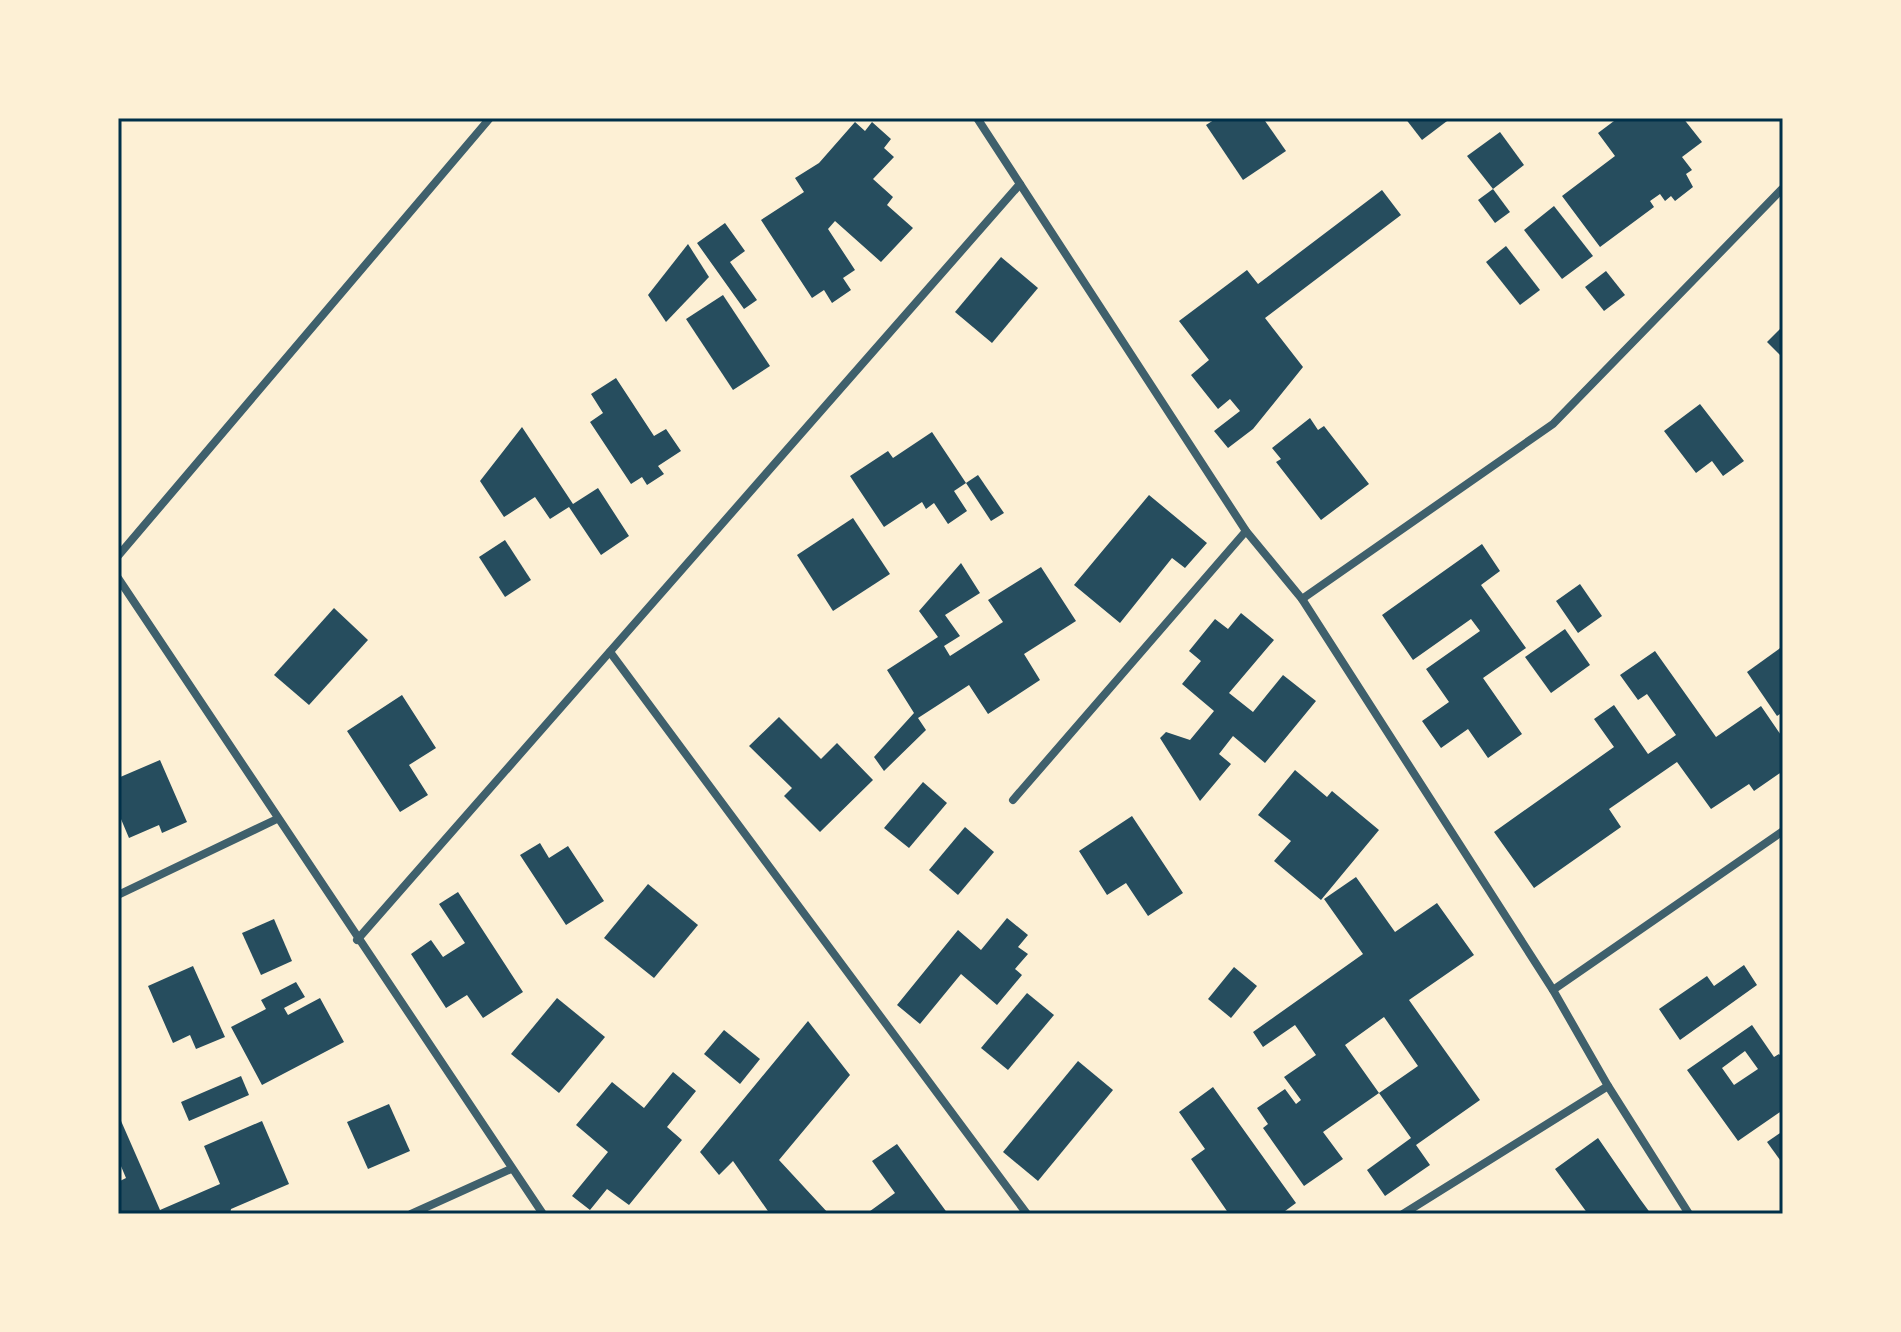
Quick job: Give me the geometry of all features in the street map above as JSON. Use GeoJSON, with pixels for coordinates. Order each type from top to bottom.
{"type":"FeatureCollection","features":[{"type":"Feature","properties":{"kind":"street"},"geometry":{"type":"LineString","coordinates":[[118,556],[490,118]]}},
{"type":"Feature","properties":{"kind":"street"},"geometry":{"type":"LineString","coordinates":[[977,118],[1246,531],[1302,599],[1553,990],[1608,1086],[1689,1214]]}},
{"type":"Feature","properties":{"kind":"street"},"geometry":{"type":"LineString","coordinates":[[357,940],[1020,184]]}},
{"type":"Feature","properties":{"kind":"street"},"geometry":{"type":"LineString","coordinates":[[1302,599],[1553,424],[1783,188]]}},
{"type":"Feature","properties":{"kind":"street"},"geometry":{"type":"LineString","coordinates":[[1013,800],[1246,531]]}},
{"type":"Feature","properties":{"kind":"street"},"geometry":{"type":"LineString","coordinates":[[118,578],[357,940],[543,1214]]}},
{"type":"Feature","properties":{"kind":"street"},"geometry":{"type":"LineString","coordinates":[[610,652],[1027,1214]]}},
{"type":"Feature","properties":{"kind":"street"},"geometry":{"type":"LineString","coordinates":[[118,895],[277,819]]}},
{"type":"Feature","properties":{"kind":"street"},"geometry":{"type":"LineString","coordinates":[[1553,990],[1783,831]]}},
{"type":"Feature","properties":{"kind":"street"},"geometry":{"type":"LineString","coordinates":[[1403,1214],[1608,1086]]}},
{"type":"Feature","properties":{"kind":"street"},"geometry":{"type":"LineString","coordinates":[[411,1214],[511,1169]]}},
{"type":"Feature","properties":{"kind":"building"},"geometry":{"type":"Polygon","coordinates":[[[1217,118],[1263,118],[1286,151],[1243,180],[1206,125],[1217,118]]]}},
{"type":"Feature","properties":{"kind":"building"},"geometry":{"type":"Polygon","coordinates":[[[1405,118],[1451,118],[1422,140],[1405,118]]]}},
{"type":"Feature","properties":{"kind":"building"},"geometry":{"type":"Polygon","coordinates":[[[1618,118],[1683,118],[1702,142],[1682,157],[1692,170],[1686,174],[1693,187],[1675,201],[1671,196],[1665,201],[1660,194],[1650,201],[1654,207],[1600,247],[1562,196],[1615,156],[1598,133],[1618,118]]]}},
{"type":"Feature","properties":{"kind":"building"},"geometry":{"type":"Polygon","coordinates":[[[855,122],[865,131],[872,122],[891,139],[884,148],[894,157],[873,179],[893,197],[887,205],[913,228],[881,262],[835,221],[828,229],[855,270],[843,278],[851,290],[832,303],[824,290],[812,298],[761,220],[804,192],[795,178],[819,163],[855,122]]]}},
{"type":"Feature","properties":{"kind":"building"},"geometry":{"type":"Polygon","coordinates":[[[1500,132],[1524,165],[1493,189],[1467,156],[1500,132]]]}},
{"type":"Feature","properties":{"kind":"building"},"geometry":{"type":"Polygon","coordinates":[[[1493,189],[1510,212],[1495,223],[1478,200],[1493,189]]]}},
{"type":"Feature","properties":{"kind":"building"},"geometry":{"type":"Polygon","coordinates":[[[1382,190],[1401,215],[1265,318],[1303,367],[1253,429],[1228,448],[1214,431],[1240,411],[1230,399],[1218,409],[1191,375],[1209,360],[1179,321],[1247,270],[1258,284],[1382,190]]]}},
{"type":"Feature","properties":{"kind":"building"},"geometry":{"type":"Polygon","coordinates":[[[1554,206],[1593,256],[1562,279],[1524,230],[1554,206]]]}},
{"type":"Feature","properties":{"kind":"building"},"geometry":{"type":"Polygon","coordinates":[[[725,223],[745,251],[730,262],[757,300],[744,309],[697,243],[725,223]]]}},
{"type":"Feature","properties":{"kind":"building"},"geometry":{"type":"Polygon","coordinates":[[[688,244],[709,277],[666,322],[648,295],[688,244]]]}},
{"type":"Feature","properties":{"kind":"building"},"geometry":{"type":"Polygon","coordinates":[[[1506,246],[1540,290],[1520,305],[1486,262],[1506,246]]]}},
{"type":"Feature","properties":{"kind":"building"},"geometry":{"type":"Polygon","coordinates":[[[1001,257],[1038,288],[992,343],[955,312],[1001,257]]]}},
{"type":"Feature","properties":{"kind":"building"},"geometry":{"type":"Polygon","coordinates":[[[1606,271],[1625,295],[1604,311],[1585,287],[1606,271]]]}},
{"type":"Feature","properties":{"kind":"building"},"geometry":{"type":"Polygon","coordinates":[[[723,295],[770,366],[733,390],[686,319],[723,295]]]}},
{"type":"Feature","properties":{"kind":"building"},"geometry":{"type":"Polygon","coordinates":[[[1783,326],[1783,358],[1767,342],[1783,326]]]}},
{"type":"Feature","properties":{"kind":"building"},"geometry":{"type":"Polygon","coordinates":[[[616,378],[654,436],[666,429],[681,451],[658,466],[664,474],[647,485],[642,477],[631,484],[590,422],[603,413],[591,394],[616,378]]]}},
{"type":"Feature","properties":{"kind":"building"},"geometry":{"type":"Polygon","coordinates":[[[1700,404],[1744,461],[1723,476],[1712,461],[1696,473],[1664,431],[1700,404]]]}},
{"type":"Feature","properties":{"kind":"building"},"geometry":{"type":"Polygon","coordinates":[[[1310,418],[1318,430],[1324,426],[1369,484],[1321,520],[1276,462],[1281,459],[1272,448],[1310,418]]]}},
{"type":"Feature","properties":{"kind":"building"},"geometry":{"type":"Polygon","coordinates":[[[522,427],[573,504],[598,488],[629,536],[601,555],[569,507],[550,519],[535,497],[504,517],[480,481],[522,427]]]}},
{"type":"Feature","properties":{"kind":"building"},"geometry":{"type":"Polygon","coordinates":[[[932,432],[966,483],[954,491],[967,511],[948,524],[934,503],[926,509],[922,502],[884,527],[850,476],[888,451],[893,458],[932,432]]]}},
{"type":"Feature","properties":{"kind":"building"},"geometry":{"type":"Polygon","coordinates":[[[978,475],[1004,513],[991,521],[966,483],[978,475]]]}},
{"type":"Feature","properties":{"kind":"building"},"geometry":{"type":"Polygon","coordinates":[[[1149,495],[1207,543],[1185,568],[1172,558],[1120,623],[1074,585],[1149,495]]]}},
{"type":"Feature","properties":{"kind":"building"},"geometry":{"type":"Polygon","coordinates":[[[853,518],[890,574],[833,611],[797,555],[853,518]]]}},
{"type":"Feature","properties":{"kind":"building"},"geometry":{"type":"Polygon","coordinates":[[[505,540],[531,580],[505,597],[479,557],[505,540]]]}},
{"type":"Feature","properties":{"kind":"building"},"geometry":{"type":"Polygon","coordinates":[[[1482,544],[1500,571],[1481,585],[1526,648],[1483,678],[1522,734],[1488,758],[1468,729],[1441,748],[1422,721],[1449,702],[1426,669],[1480,631],[1471,619],[1413,660],[1382,615],[1482,544]]]}},
{"type":"Feature","properties":{"kind":"building"},"geometry":{"type":"Polygon","coordinates":[[[961,563],[980,593],[945,615],[960,636],[944,646],[950,656],[1003,622],[988,600],[1041,567],[1076,621],[1024,654],[1040,680],[988,714],[969,685],[918,718],[926,730],[884,771],[874,757],[914,713],[887,670],[938,637],[919,611],[961,563]]]}},
{"type":"Feature","properties":{"kind":"building"},"geometry":{"type":"Polygon","coordinates":[[[1580,584],[1602,616],[1578,633],[1556,601],[1580,584]]]}},
{"type":"Feature","properties":{"kind":"building"},"geometry":{"type":"Polygon","coordinates":[[[334,608],[368,640],[309,705],[274,675],[334,608]]]}},
{"type":"Feature","properties":{"kind":"building"},"geometry":{"type":"Polygon","coordinates":[[[1241,613],[1274,640],[1229,693],[1253,712],[1283,675],[1316,701],[1265,763],[1233,736],[1219,754],[1231,764],[1200,801],[1160,738],[1166,732],[1190,740],[1214,711],[1182,684],[1201,661],[1189,651],[1215,619],[1228,629],[1241,613]]]}},
{"type":"Feature","properties":{"kind":"building"},"geometry":{"type":"Polygon","coordinates":[[[1565,629],[1590,665],[1551,693],[1525,657],[1565,629]]]}},
{"type":"Feature","properties":{"kind":"building"},"geometry":{"type":"Polygon","coordinates":[[[1783,646],[1783,712],[1777,716],[1747,672],[1783,646]]]}},
{"type":"Feature","properties":{"kind":"building"},"geometry":{"type":"Polygon","coordinates":[[[1655,651],[1716,737],[1761,706],[1783,738],[1783,771],[1754,791],[1749,784],[1711,809],[1677,762],[1609,809],[1621,827],[1534,888],[1494,832],[1614,747],[1594,719],[1614,705],[1648,754],[1676,735],[1647,694],[1638,700],[1620,675],[1655,651]]]}},
{"type":"Feature","properties":{"kind":"building"},"geometry":{"type":"Polygon","coordinates":[[[402,695],[436,748],[409,765],[428,795],[400,812],[347,731],[402,695]]]}},
{"type":"Feature","properties":{"kind":"building"},"geometry":{"type":"Polygon","coordinates":[[[779,717],[821,759],[837,743],[873,780],[820,832],[784,796],[792,788],[749,746],[779,717]]]}},
{"type":"Feature","properties":{"kind":"building"},"geometry":{"type":"Polygon","coordinates":[[[160,760],[187,822],[162,833],[159,825],[129,838],[118,812],[118,778],[160,760]]]}},
{"type":"Feature","properties":{"kind":"building"},"geometry":{"type":"Polygon","coordinates":[[[1295,770],[1327,797],[1332,791],[1379,830],[1321,900],[1274,861],[1291,841],[1258,815],[1295,770]]]}},
{"type":"Feature","properties":{"kind":"building"},"geometry":{"type":"Polygon","coordinates":[[[923,782],[947,803],[909,848],[884,828],[923,782]]]}},
{"type":"Feature","properties":{"kind":"building"},"geometry":{"type":"Polygon","coordinates":[[[1132,816],[1183,893],[1148,916],[1126,883],[1107,895],[1079,851],[1132,816]]]}},
{"type":"Feature","properties":{"kind":"building"},"geometry":{"type":"Polygon","coordinates":[[[965,827],[994,852],[958,895],[929,870],[965,827]]]}},
{"type":"Feature","properties":{"kind":"building"},"geometry":{"type":"Polygon","coordinates":[[[540,843],[549,858],[568,846],[604,901],[566,925],[520,855],[540,843]]]}},
{"type":"Feature","properties":{"kind":"building"},"geometry":{"type":"Polygon","coordinates":[[[1356,877],[1395,932],[1437,903],[1474,955],[1409,1000],[1480,1100],[1416,1145],[1430,1165],[1385,1196],[1367,1170],[1411,1138],[1379,1093],[1323,1132],[1343,1159],[1304,1186],[1263,1128],[1268,1124],[1257,1108],[1285,1089],[1296,1104],[1301,1100],[1284,1077],[1316,1055],[1295,1025],[1263,1047],[1253,1032],[1363,954],[1324,899],[1356,877]],[[1384,1017],[1345,1045],[1379,1093],[1418,1066],[1384,1017]]]}},
{"type":"Feature","properties":{"kind":"building"},"geometry":{"type":"Polygon","coordinates":[[[648,884],[698,925],[654,978],[604,938],[648,884]]]}},
{"type":"Feature","properties":{"kind":"building"},"geometry":{"type":"Polygon","coordinates":[[[458,892],[523,992],[483,1018],[467,995],[446,1008],[411,954],[431,940],[443,957],[465,943],[439,904],[458,892]]]}},
{"type":"Feature","properties":{"kind":"building"},"geometry":{"type":"Polygon","coordinates":[[[1007,918],[1028,935],[1018,947],[1028,954],[1015,969],[1022,975],[997,1005],[961,974],[920,1024],[897,1005],[958,930],[981,950],[1007,918]]]}},
{"type":"Feature","properties":{"kind":"building"},"geometry":{"type":"Polygon","coordinates":[[[274,919],[292,961],[261,975],[242,933],[274,919]]]}},
{"type":"Feature","properties":{"kind":"building"},"geometry":{"type":"Polygon","coordinates":[[[1744,965],[1757,985],[1680,1040],[1659,1009],[1707,976],[1714,986],[1744,965]]]}},
{"type":"Feature","properties":{"kind":"building"},"geometry":{"type":"Polygon","coordinates":[[[193,966],[225,1037],[196,1049],[190,1035],[173,1043],[148,986],[193,966]]]}},
{"type":"Feature","properties":{"kind":"building"},"geometry":{"type":"Polygon","coordinates":[[[1234,967],[1257,986],[1231,1018],[1208,999],[1234,967]]]}},
{"type":"Feature","properties":{"kind":"building"},"geometry":{"type":"Polygon","coordinates":[[[296,982],[305,997],[284,1008],[288,1015],[320,998],[344,1042],[262,1085],[231,1027],[266,1009],[261,1000],[296,982]]]}},
{"type":"Feature","properties":{"kind":"building"},"geometry":{"type":"Polygon","coordinates":[[[1027,993],[1054,1015],[1008,1070],[981,1048],[1027,993]]]}},
{"type":"Feature","properties":{"kind":"building"},"geometry":{"type":"Polygon","coordinates":[[[557,998],[605,1037],[559,1093],[511,1054],[557,998]]]}},
{"type":"Feature","properties":{"kind":"building"},"geometry":{"type":"Polygon","coordinates":[[[808,1021],[850,1075],[779,1160],[829,1214],[770,1214],[733,1161],[719,1175],[700,1152],[808,1021]]]}},
{"type":"Feature","properties":{"kind":"building"},"geometry":{"type":"Polygon","coordinates":[[[1752,1025],[1774,1057],[1779,1054],[1783,1059],[1783,1110],[1738,1141],[1687,1070],[1752,1025]],[[1745,1051],[1722,1068],[1734,1085],[1758,1069],[1745,1051]]]}},
{"type":"Feature","properties":{"kind":"building"},"geometry":{"type":"Polygon","coordinates":[[[724,1030],[760,1059],[740,1084],[704,1054],[724,1030]]]}},
{"type":"Feature","properties":{"kind":"building"},"geometry":{"type":"Polygon","coordinates":[[[1078,1061],[1113,1090],[1038,1181],[1003,1152],[1078,1061]]]}},
{"type":"Feature","properties":{"kind":"building"},"geometry":{"type":"Polygon","coordinates":[[[673,1072],[696,1091],[667,1127],[682,1140],[629,1205],[607,1189],[590,1210],[572,1196],[608,1152],[576,1125],[612,1082],[644,1108],[673,1072]]]}},
{"type":"Feature","properties":{"kind":"building"},"geometry":{"type":"Polygon","coordinates":[[[241,1076],[249,1095],[189,1121],[181,1102],[241,1076]]]}},
{"type":"Feature","properties":{"kind":"building"},"geometry":{"type":"Polygon","coordinates":[[[1213,1087],[1296,1203],[1281,1214],[1229,1214],[1191,1159],[1205,1149],[1179,1112],[1213,1087]]]}},
{"type":"Feature","properties":{"kind":"building"},"geometry":{"type":"Polygon","coordinates":[[[389,1104],[410,1151],[368,1169],[347,1122],[389,1104]]]}},
{"type":"Feature","properties":{"kind":"building"},"geometry":{"type":"Polygon","coordinates":[[[118,1114],[160,1210],[220,1184],[204,1146],[262,1121],[289,1184],[231,1209],[230,1214],[118,1214],[118,1182],[126,1178],[118,1159],[118,1114]]]}},
{"type":"Feature","properties":{"kind":"building"},"geometry":{"type":"Polygon","coordinates":[[[1783,1131],[1783,1164],[1767,1142],[1783,1131]]]}},
{"type":"Feature","properties":{"kind":"building"},"geometry":{"type":"Polygon","coordinates":[[[1598,1138],[1651,1214],[1588,1214],[1555,1169],[1598,1138]]]}},
{"type":"Feature","properties":{"kind":"building"},"geometry":{"type":"Polygon","coordinates":[[[897,1144],[948,1214],[866,1214],[895,1193],[872,1161],[897,1144]]]}}]}
